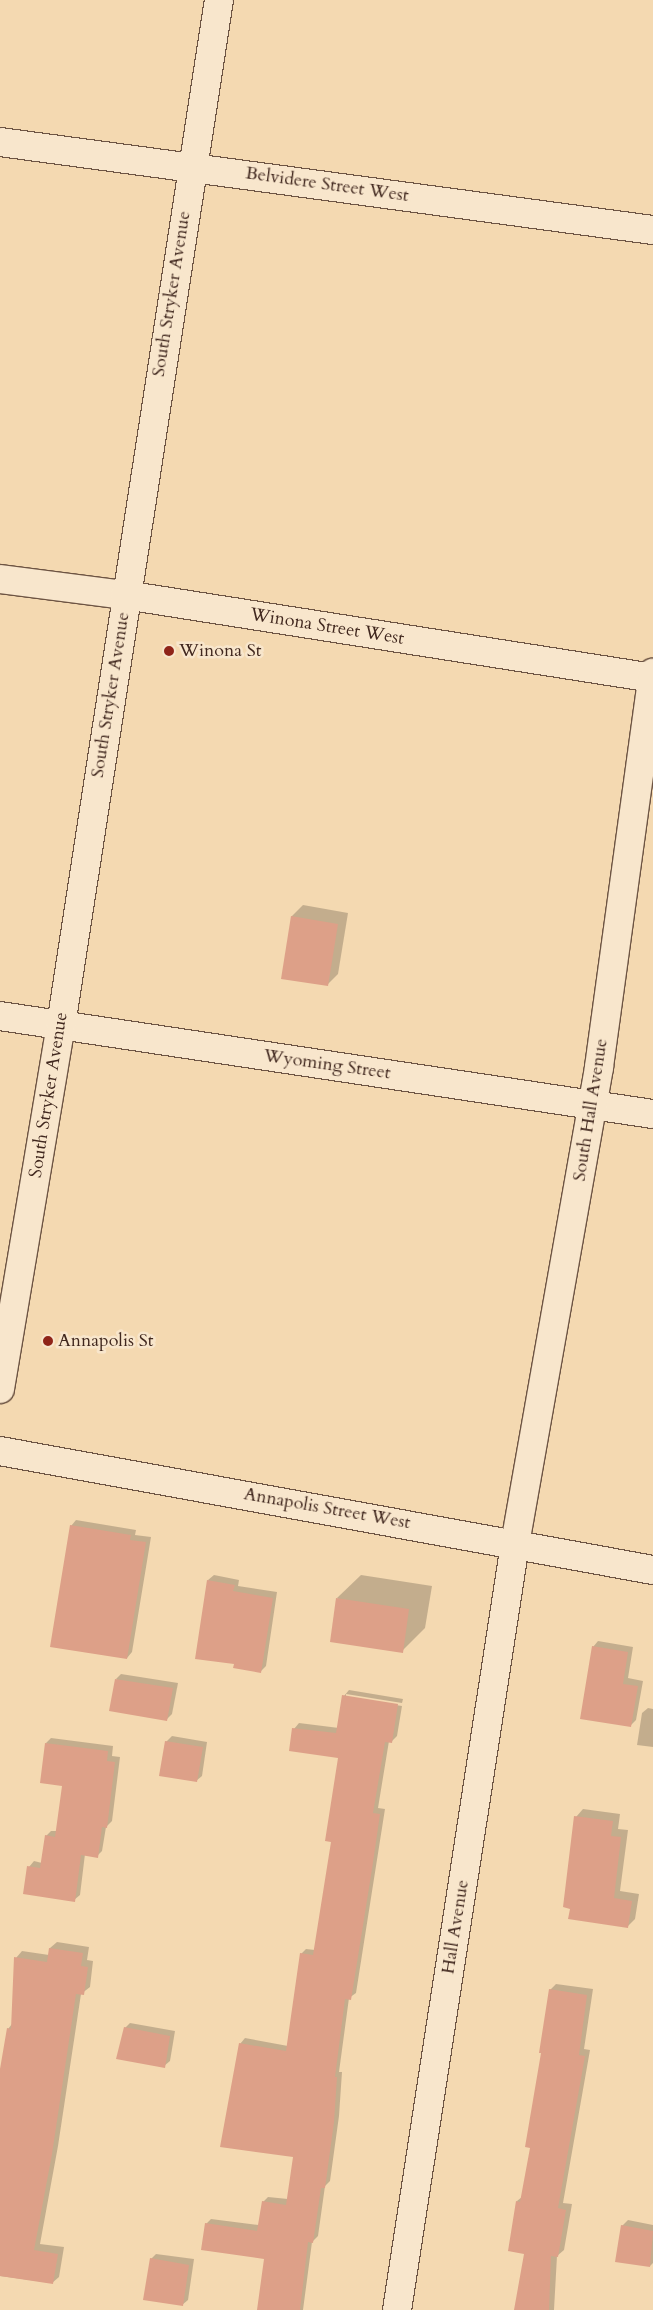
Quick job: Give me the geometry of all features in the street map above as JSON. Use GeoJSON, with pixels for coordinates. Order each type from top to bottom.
{"type":"FeatureCollection","features":[{"type":"Feature","properties":{"kind":"street","name":"South Stryker Avenue"},"geometry":{"type":"LineString","coordinates":[[0,1389],[61,1025],[125,595],[219,0]]}},
{"type":"Feature","properties":{"kind":"street","name":"Belvidere Street West"},"geometry":{"type":"LineString","coordinates":[[0,142],[653,230]]}},
{"type":"Feature","properties":{"kind":"street","name":"Winona Street West"},"geometry":{"type":"LineString","coordinates":[[0,579],[125,595],[653,677]]}},
{"type":"Feature","properties":{"kind":"street","name":"South Hall Avenue"},"geometry":{"type":"LineString","coordinates":[[515,1544],[594,1104],[653,677]]}},
{"type":"Feature","properties":{"kind":"street","name":"Wyoming Street"},"geometry":{"type":"LineString","coordinates":[[0,1016],[653,1114]]}},
{"type":"Feature","properties":{"kind":"street","name":"Annapolis Street West"},"geometry":{"type":"LineString","coordinates":[[0,1451],[653,1570]]}},
{"type":"Feature","properties":{"kind":"street","name":"Hall Avenue"},"geometry":{"type":"LineString","coordinates":[[397,2310],[515,1544]]}},
{"type":"Feature","properties":{"kind":"building"},"geometry":{"type":"Polygon","coordinates":[[[291,916],[338,924],[328,986],[281,979],[291,916]]]}},
{"type":"Feature","properties":{"kind":"building"},"geometry":{"type":"Polygon","coordinates":[[[70,1525],[131,1535],[130,1540],[146,1542],[127,1659],[50,1647],[70,1525]]]}},
{"type":"Feature","properties":{"kind":"building"},"geometry":{"type":"Polygon","coordinates":[[[207,1580],[235,1585],[233,1591],[273,1598],[261,1673],[233,1668],[234,1664],[195,1659],[207,1580]]]}},
{"type":"Feature","properties":{"kind":"building"},"geometry":{"type":"Polygon","coordinates":[[[336,1598],[409,1609],[403,1653],[330,1642],[336,1598]]]}},
{"type":"Feature","properties":{"kind":"building"},"geometry":{"type":"Polygon","coordinates":[[[592,1646],[628,1652],[623,1684],[638,1686],[631,1727],[580,1719],[592,1646]]]}},
{"type":"Feature","properties":{"kind":"building"},"geometry":{"type":"Polygon","coordinates":[[[115,1679],[173,1688],[167,1721],[109,1711],[115,1679]]]}},
{"type":"Feature","properties":{"kind":"building"},"geometry":{"type":"Polygon","coordinates":[[[342,1695],[398,1704],[392,1743],[385,1742],[373,1813],[380,1814],[372,1869],[351,2000],[345,1999],[335,2077],[337,2077],[334,2122],[325,2188],[321,2188],[313,2243],[308,2242],[300,2310],[257,2310],[264,2259],[201,2250],[205,2223],[257,2231],[262,2201],[286,2205],[293,2157],[220,2147],[239,2043],[286,2051],[300,1953],[313,1955],[331,1842],[325,1841],[338,1758],[289,1751],[292,1728],[336,1733],[342,1695]]]}},
{"type":"Feature","properties":{"kind":"building"},"geometry":{"type":"Polygon","coordinates":[[[165,1741],[203,1747],[197,1782],[159,1776],[165,1741]]]}},
{"type":"Feature","properties":{"kind":"building"},"geometry":{"type":"Polygon","coordinates":[[[45,1743],[108,1751],[107,1761],[115,1762],[107,1828],[102,1827],[98,1858],[81,1855],[75,1902],[23,1894],[27,1866],[40,1868],[45,1835],[55,1837],[62,1786],[40,1783],[45,1743]]]}},
{"type":"Feature","properties":{"kind":"building"},"geometry":{"type":"Polygon","coordinates":[[[574,1816],[613,1821],[611,1836],[621,1837],[614,1898],[632,1901],[628,1928],[568,1919],[570,1909],[563,1907],[574,1816]]]}},
{"type":"Feature","properties":{"kind":"building"},"geometry":{"type":"Polygon","coordinates":[[[49,1948],[83,1953],[81,1966],[88,1967],[84,1995],[76,1994],[52,2154],[34,2250],[58,2254],[53,2284],[0,2276],[0,2069],[7,2028],[11,2029],[14,1957],[47,1962],[49,1948]]]}},
{"type":"Feature","properties":{"kind":"building"},"geometry":{"type":"Polygon","coordinates":[[[549,1989],[587,1995],[579,2055],[585,2056],[558,2208],[566,2210],[558,2257],[551,2256],[549,2310],[514,2310],[524,2254],[508,2251],[516,2201],[520,2202],[530,2148],[525,2147],[541,2053],[539,2053],[549,1989]]]}},
{"type":"Feature","properties":{"kind":"building"},"geometry":{"type":"Polygon","coordinates":[[[124,2027],[170,2036],[165,2068],[116,2059],[124,2027]]]}},
{"type":"Feature","properties":{"kind":"building"},"geometry":{"type":"Polygon","coordinates":[[[621,2225],[653,2231],[650,2267],[615,2262],[621,2225]]]}},
{"type":"Feature","properties":{"kind":"building"},"geometry":{"type":"Polygon","coordinates":[[[150,2258],[189,2265],[183,2306],[143,2300],[150,2258]]]}},
{"type":"Feature","properties":{"kind":"place","name":"Winona St"},"geometry":{"type":"Point","coordinates":[169,651]}},
{"type":"Feature","properties":{"kind":"place","name":"Annapolis St"},"geometry":{"type":"Point","coordinates":[48,1341]}}]}
